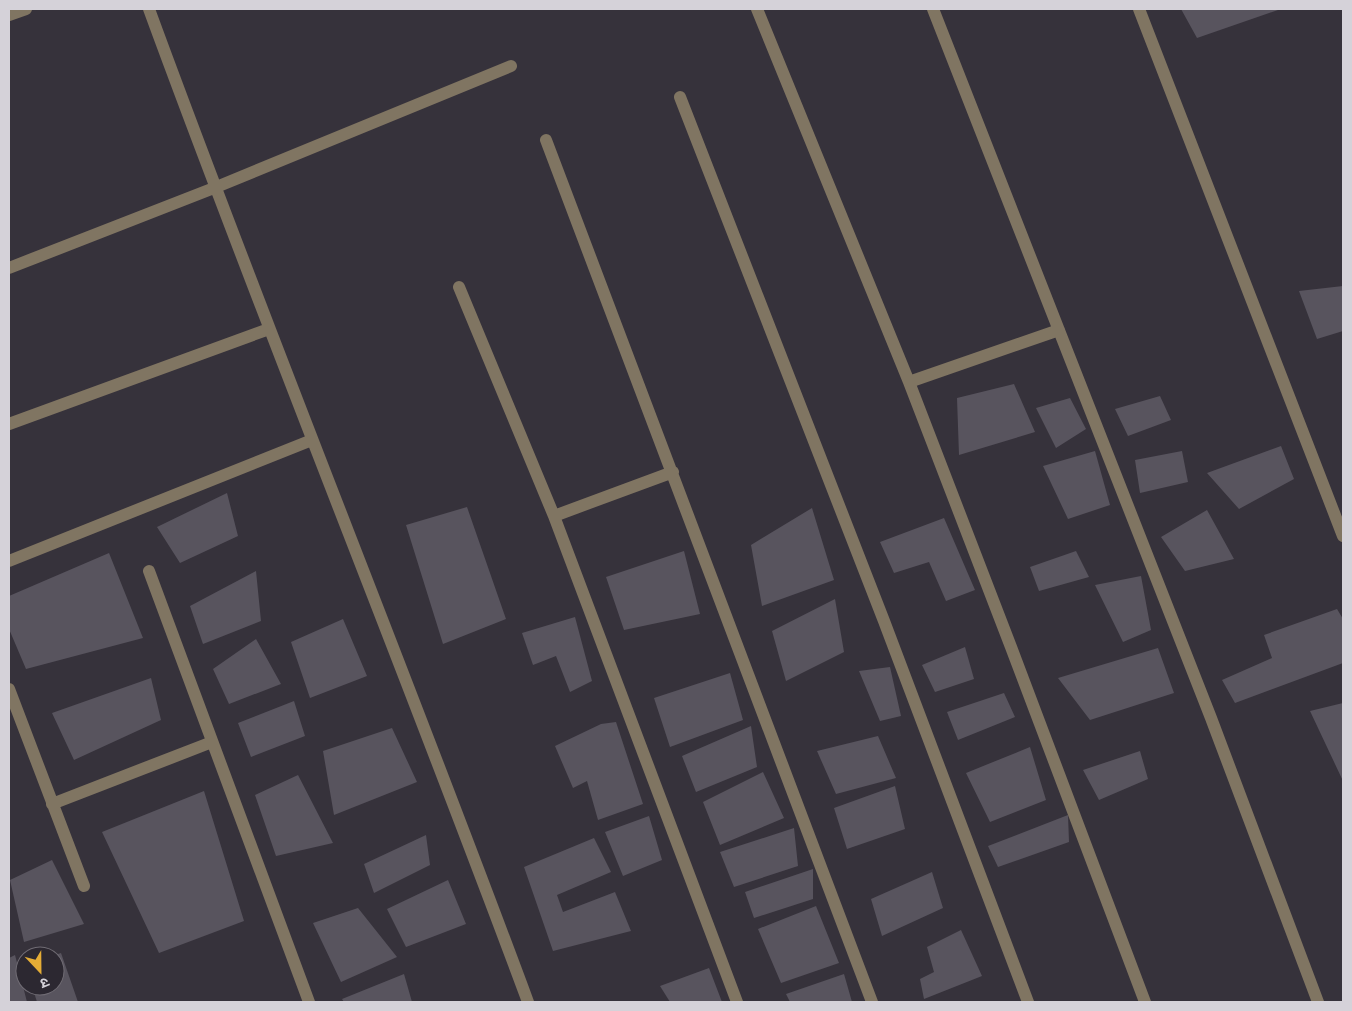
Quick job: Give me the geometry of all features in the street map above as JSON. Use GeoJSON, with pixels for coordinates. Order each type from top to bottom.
{"type":"FeatureCollection","features":[{"type":"Feature","properties":{"kind":"street"},"geometry":{"type":"LineString","coordinates":[[9,15],[26,9]]}},
{"type":"Feature","properties":{"kind":"street"},"geometry":{"type":"LineString","coordinates":[[148,9],[214,188],[475,860],[528,1002]]}},
{"type":"Feature","properties":{"kind":"street"},"geometry":{"type":"LineString","coordinates":[[757,9],[909,382],[1015,656],[1145,1002]]}},
{"type":"Feature","properties":{"kind":"street"},"geometry":{"type":"LineString","coordinates":[[933,9],[1210,718],[1318,1002]]}},
{"type":"Feature","properties":{"kind":"street"},"geometry":{"type":"LineString","coordinates":[[1139,9],[1343,536]]}},
{"type":"Feature","properties":{"kind":"street"},"geometry":{"type":"LineString","coordinates":[[9,268],[214,188],[511,66]]}},
{"type":"Feature","properties":{"kind":"street"},"geometry":{"type":"LineString","coordinates":[[680,97],[884,622],[1028,1002]]}},
{"type":"Feature","properties":{"kind":"street"},"geometry":{"type":"LineString","coordinates":[[546,140],[872,1002]]}},
{"type":"Feature","properties":{"kind":"street"},"geometry":{"type":"LineString","coordinates":[[459,287],[554,516],[737,1002]]}},
{"type":"Feature","properties":{"kind":"street"},"geometry":{"type":"LineString","coordinates":[[9,424],[269,329]]}},
{"type":"Feature","properties":{"kind":"street"},"geometry":{"type":"LineString","coordinates":[[909,382],[1059,330]]}},
{"type":"Feature","properties":{"kind":"street"},"geometry":{"type":"LineString","coordinates":[[9,561],[312,440]]}},
{"type":"Feature","properties":{"kind":"street"},"geometry":{"type":"LineString","coordinates":[[554,516],[673,472]]}},
{"type":"Feature","properties":{"kind":"street"},"geometry":{"type":"LineString","coordinates":[[149,571],[309,1002]]}},
{"type":"Feature","properties":{"kind":"street"},"geometry":{"type":"LineString","coordinates":[[9,689],[84,886]]}},
{"type":"Feature","properties":{"kind":"street"},"geometry":{"type":"LineString","coordinates":[[52,804],[212,742]]}},
{"type":"Feature","properties":{"kind":"building"},"geometry":{"type":"Polygon","coordinates":[[[1181,9],[1277,9],[1278,10],[1197,38],[1181,9]]]}},
{"type":"Feature","properties":{"kind":"building"},"geometry":{"type":"Polygon","coordinates":[[[1343,286],[1343,331],[1317,339],[1299,291],[1343,286]]]}},
{"type":"Feature","properties":{"kind":"building"},"geometry":{"type":"Polygon","coordinates":[[[1014,384],[1035,432],[959,455],[957,398],[1014,384]]]}},
{"type":"Feature","properties":{"kind":"building"},"geometry":{"type":"Polygon","coordinates":[[[1160,396],[1171,420],[1128,436],[1115,409],[1160,396]]]}},
{"type":"Feature","properties":{"kind":"building"},"geometry":{"type":"Polygon","coordinates":[[[1070,398],[1086,429],[1056,448],[1036,408],[1070,398]]]}},
{"type":"Feature","properties":{"kind":"building"},"geometry":{"type":"Polygon","coordinates":[[[1281,446],[1294,479],[1239,509],[1207,473],[1281,446]]]}},
{"type":"Feature","properties":{"kind":"building"},"geometry":{"type":"Polygon","coordinates":[[[1095,451],[1110,505],[1068,519],[1043,466],[1095,451]]]}},
{"type":"Feature","properties":{"kind":"building"},"geometry":{"type":"Polygon","coordinates":[[[1182,451],[1188,482],[1140,493],[1135,460],[1182,451]]]}},
{"type":"Feature","properties":{"kind":"building"},"geometry":{"type":"Polygon","coordinates":[[[227,493],[238,536],[180,563],[157,527],[227,493]]]}},
{"type":"Feature","properties":{"kind":"building"},"geometry":{"type":"Polygon","coordinates":[[[467,507],[506,619],[443,644],[406,525],[467,507]]]}},
{"type":"Feature","properties":{"kind":"building"},"geometry":{"type":"Polygon","coordinates":[[[812,508],[834,580],[762,606],[751,545],[812,508]]]}},
{"type":"Feature","properties":{"kind":"building"},"geometry":{"type":"Polygon","coordinates":[[[1207,510],[1234,559],[1185,571],[1161,537],[1207,510]]]}},
{"type":"Feature","properties":{"kind":"building"},"geometry":{"type":"Polygon","coordinates":[[[944,518],[975,590],[946,601],[929,562],[894,573],[880,542],[944,518]]]}},
{"type":"Feature","properties":{"kind":"building"},"geometry":{"type":"Polygon","coordinates":[[[684,551],[700,614],[624,630],[606,577],[684,551]]]}},
{"type":"Feature","properties":{"kind":"building"},"geometry":{"type":"Polygon","coordinates":[[[1076,551],[1089,577],[1039,591],[1030,567],[1076,551]]]}},
{"type":"Feature","properties":{"kind":"building"},"geometry":{"type":"Polygon","coordinates":[[[109,553],[143,638],[26,669],[9,629],[9,596],[109,553]]]}},
{"type":"Feature","properties":{"kind":"building"},"geometry":{"type":"Polygon","coordinates":[[[256,571],[261,621],[203,644],[190,606],[256,571]]]}},
{"type":"Feature","properties":{"kind":"building"},"geometry":{"type":"Polygon","coordinates":[[[1141,576],[1151,630],[1123,642],[1095,585],[1141,576]]]}},
{"type":"Feature","properties":{"kind":"building"},"geometry":{"type":"Polygon","coordinates":[[[835,599],[844,652],[786,681],[772,631],[835,599]]]}},
{"type":"Feature","properties":{"kind":"building"},"geometry":{"type":"Polygon","coordinates":[[[1337,609],[1343,619],[1343,663],[1235,703],[1222,680],[1272,658],[1264,635],[1337,609]]]}},
{"type":"Feature","properties":{"kind":"building"},"geometry":{"type":"Polygon","coordinates":[[[575,617],[592,681],[570,692],[556,656],[533,665],[522,633],[575,617]]]}},
{"type":"Feature","properties":{"kind":"building"},"geometry":{"type":"Polygon","coordinates":[[[343,619],[367,676],[310,698],[291,642],[343,619]]]}},
{"type":"Feature","properties":{"kind":"building"},"geometry":{"type":"Polygon","coordinates":[[[256,639],[281,684],[229,704],[213,669],[256,639]]]}},
{"type":"Feature","properties":{"kind":"building"},"geometry":{"type":"Polygon","coordinates":[[[965,647],[974,679],[935,692],[922,665],[965,647]]]}},
{"type":"Feature","properties":{"kind":"building"},"geometry":{"type":"Polygon","coordinates":[[[1158,648],[1174,693],[1090,720],[1058,678],[1158,648]]]}},
{"type":"Feature","properties":{"kind":"building"},"geometry":{"type":"Polygon","coordinates":[[[890,667],[901,716],[880,721],[859,671],[890,667]]]}},
{"type":"Feature","properties":{"kind":"building"},"geometry":{"type":"Polygon","coordinates":[[[730,673],[743,720],[670,747],[654,698],[730,673]]]}},
{"type":"Feature","properties":{"kind":"building"},"geometry":{"type":"Polygon","coordinates":[[[151,678],[161,720],[74,760],[52,713],[151,678]]]}},
{"type":"Feature","properties":{"kind":"building"},"geometry":{"type":"Polygon","coordinates":[[[1004,693],[1015,717],[958,740],[947,712],[1004,693]]]}},
{"type":"Feature","properties":{"kind":"building"},"geometry":{"type":"Polygon","coordinates":[[[294,701],[305,736],[251,757],[238,723],[294,701]]]}},
{"type":"Feature","properties":{"kind":"building"},"geometry":{"type":"Polygon","coordinates":[[[1343,703],[1343,781],[1310,711],[1343,703]]]}},
{"type":"Feature","properties":{"kind":"building"},"geometry":{"type":"Polygon","coordinates":[[[616,722],[643,804],[598,820],[587,781],[573,788],[555,746],[601,724],[616,722]]]}},
{"type":"Feature","properties":{"kind":"building"},"geometry":{"type":"Polygon","coordinates":[[[751,726],[757,767],[696,792],[682,756],[751,726]]]}},
{"type":"Feature","properties":{"kind":"building"},"geometry":{"type":"Polygon","coordinates":[[[392,728],[417,782],[334,815],[323,751],[392,728]]]}},
{"type":"Feature","properties":{"kind":"building"},"geometry":{"type":"Polygon","coordinates":[[[878,736],[896,778],[836,794],[817,751],[878,736]]]}},
{"type":"Feature","properties":{"kind":"building"},"geometry":{"type":"Polygon","coordinates":[[[1030,747],[1046,800],[990,822],[966,773],[1030,747]]]}},
{"type":"Feature","properties":{"kind":"building"},"geometry":{"type":"Polygon","coordinates":[[[1140,751],[1148,779],[1099,800],[1083,770],[1140,751]]]}},
{"type":"Feature","properties":{"kind":"building"},"geometry":{"type":"Polygon","coordinates":[[[763,772],[784,818],[720,845],[703,802],[763,772]]]}},
{"type":"Feature","properties":{"kind":"building"},"geometry":{"type":"Polygon","coordinates":[[[298,775],[333,843],[276,856],[255,795],[298,775]]]}},
{"type":"Feature","properties":{"kind":"building"},"geometry":{"type":"Polygon","coordinates":[[[895,786],[905,829],[847,849],[834,808],[895,786]]]}},
{"type":"Feature","properties":{"kind":"building"},"geometry":{"type":"Polygon","coordinates":[[[204,791],[244,921],[159,953],[102,832],[204,791]]]}},
{"type":"Feature","properties":{"kind":"building"},"geometry":{"type":"Polygon","coordinates":[[[1068,815],[1069,842],[998,867],[988,846],[1068,815]]]}},
{"type":"Feature","properties":{"kind":"building"},"geometry":{"type":"Polygon","coordinates":[[[649,816],[662,860],[623,876],[605,832],[649,816]]]}},
{"type":"Feature","properties":{"kind":"building"},"geometry":{"type":"Polygon","coordinates":[[[794,828],[798,866],[734,887],[720,852],[794,828]]]}},
{"type":"Feature","properties":{"kind":"building"},"geometry":{"type":"Polygon","coordinates":[[[426,835],[430,865],[374,893],[364,864],[426,835]]]}},
{"type":"Feature","properties":{"kind":"building"},"geometry":{"type":"Polygon","coordinates":[[[594,838],[611,872],[557,895],[563,912],[615,892],[631,931],[553,951],[524,867],[594,838]]]}},
{"type":"Feature","properties":{"kind":"building"},"geometry":{"type":"Polygon","coordinates":[[[52,860],[84,924],[24,942],[10,880],[52,860]]]}},
{"type":"Feature","properties":{"kind":"building"},"geometry":{"type":"Polygon","coordinates":[[[813,869],[813,899],[754,918],[745,892],[813,869]]]}},
{"type":"Feature","properties":{"kind":"building"},"geometry":{"type":"Polygon","coordinates":[[[932,872],[943,908],[882,936],[871,899],[932,872]]]}},
{"type":"Feature","properties":{"kind":"building"},"geometry":{"type":"Polygon","coordinates":[[[448,880],[466,924],[406,947],[387,909],[448,880]]]}},
{"type":"Feature","properties":{"kind":"building"},"geometry":{"type":"Polygon","coordinates":[[[816,906],[839,963],[781,983],[758,929],[816,906]]]}},
{"type":"Feature","properties":{"kind":"building"},"geometry":{"type":"Polygon","coordinates":[[[358,908],[397,957],[341,982],[313,923],[358,908]]]}},
{"type":"Feature","properties":{"kind":"building"},"geometry":{"type":"Polygon","coordinates":[[[961,930],[982,976],[924,999],[920,979],[934,972],[927,947],[961,930]]]}},
{"type":"Feature","properties":{"kind":"building"},"geometry":{"type":"Polygon","coordinates":[[[15,955],[15,996],[25,996],[27,1002],[9,1002],[9,958],[15,955]]]}},
{"type":"Feature","properties":{"kind":"building"},"geometry":{"type":"Polygon","coordinates":[[[65,965],[78,1002],[37,1002],[35,996],[65,996],[65,965]]]}},
{"type":"Feature","properties":{"kind":"building"},"geometry":{"type":"Polygon","coordinates":[[[709,968],[722,1002],[670,1002],[660,986],[709,968]]]}},
{"type":"Feature","properties":{"kind":"building"},"geometry":{"type":"Polygon","coordinates":[[[404,974],[412,1002],[344,1002],[342,999],[404,974]]]}},
{"type":"Feature","properties":{"kind":"building"},"geometry":{"type":"Polygon","coordinates":[[[844,974],[852,1002],[790,1002],[786,994],[844,974]]]}}]}
